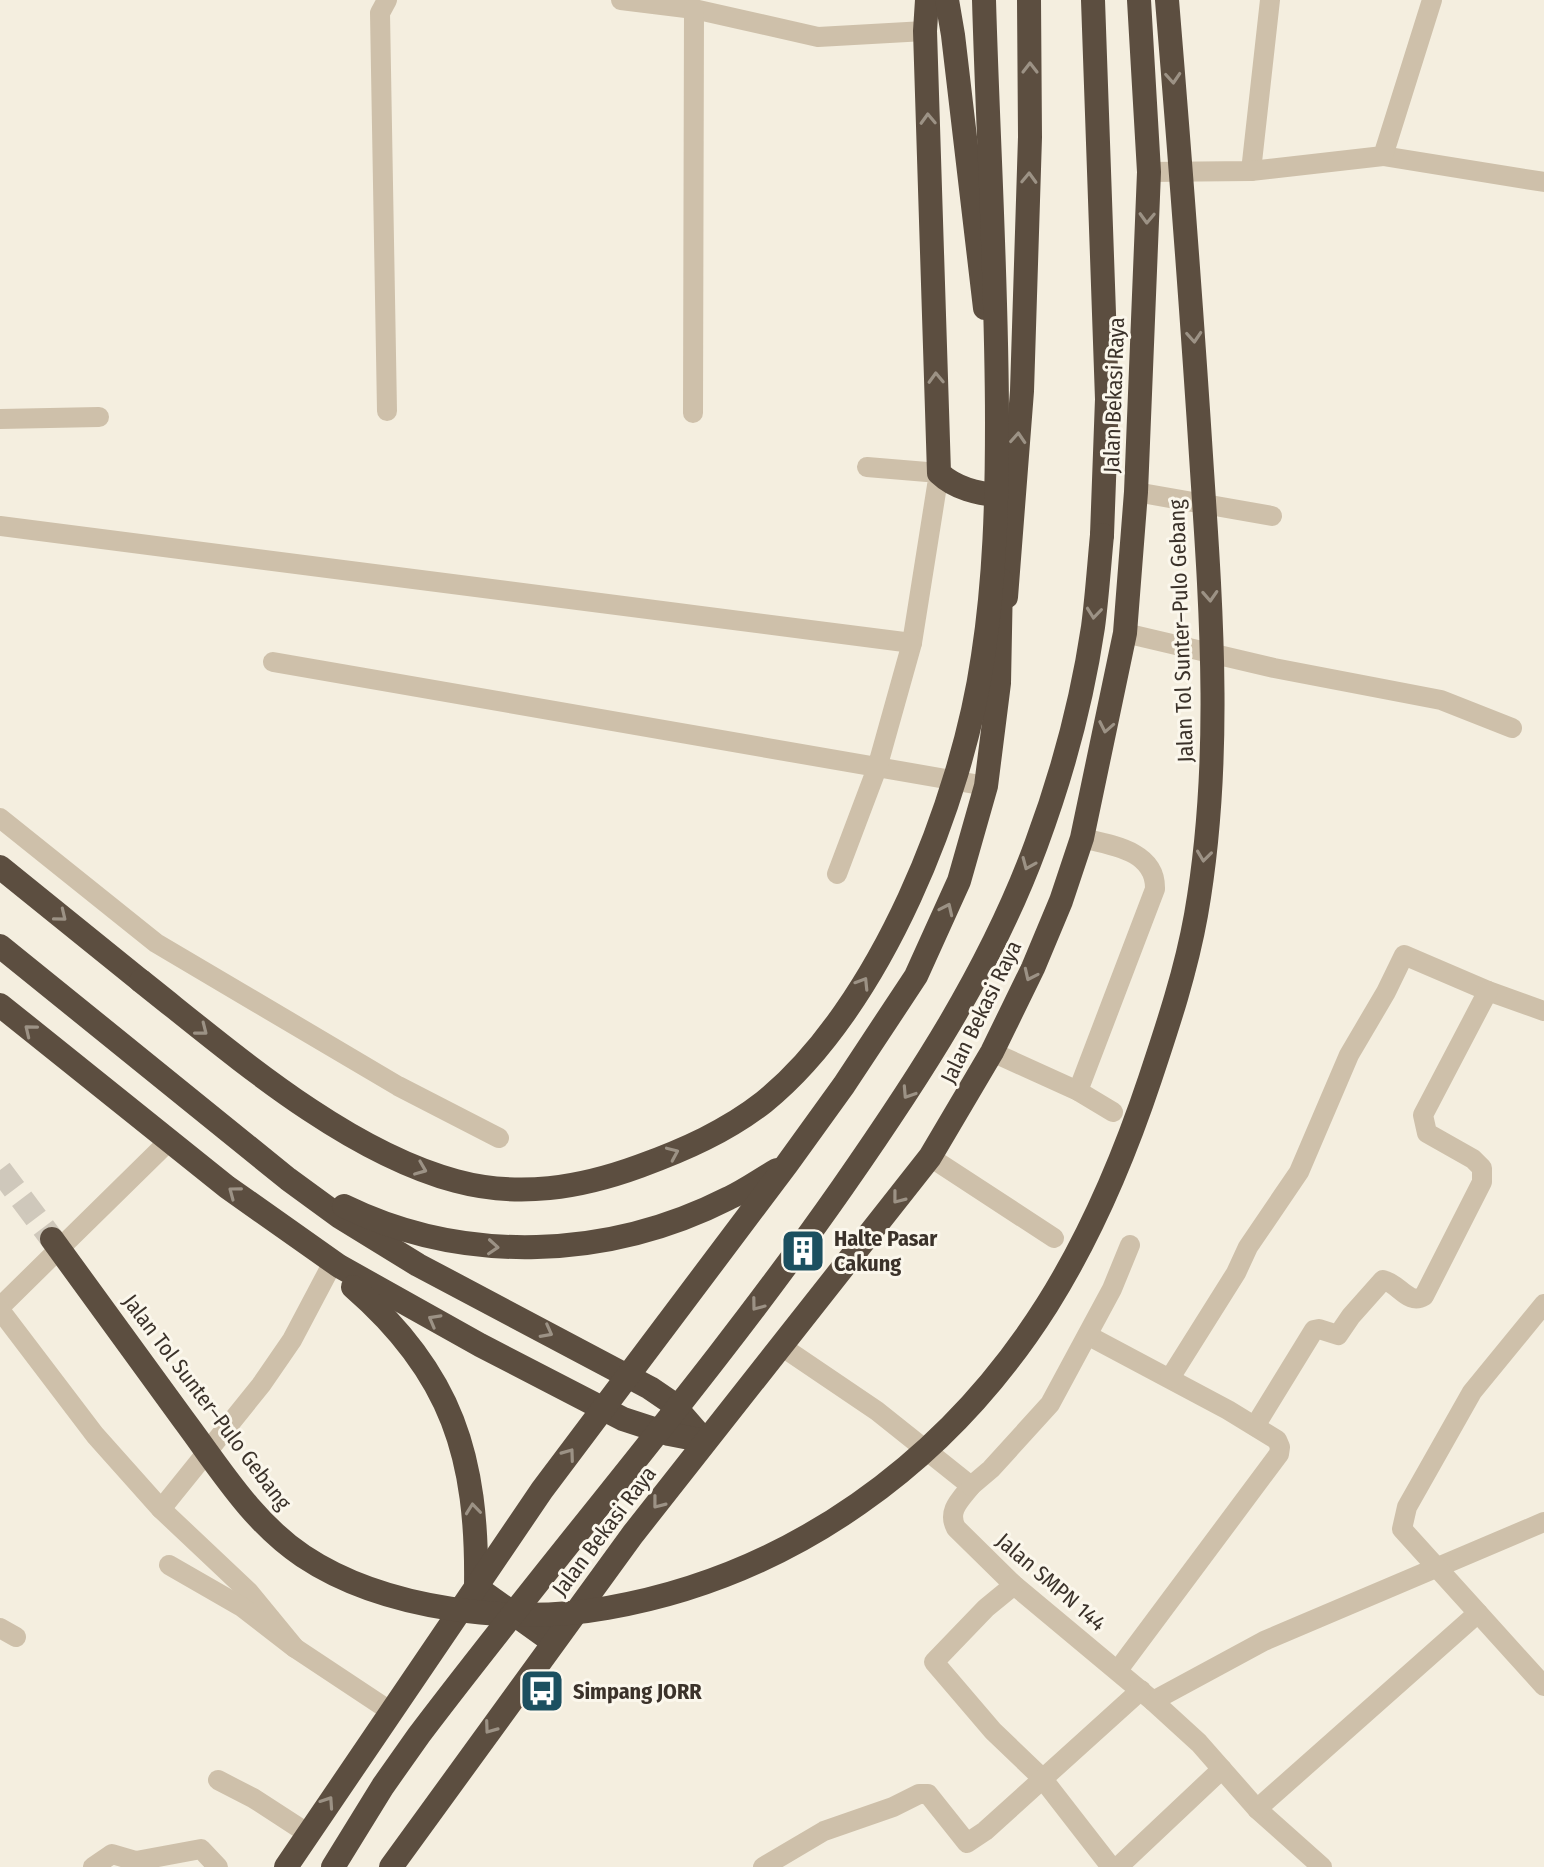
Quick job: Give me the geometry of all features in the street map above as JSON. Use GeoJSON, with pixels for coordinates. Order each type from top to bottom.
{"type":"FeatureCollection","features":[{"type":"Feature","properties":{"kind":"highway"},"geometry":{"type":"LineString","coordinates":[[927,0],[925,31],[939,473],[947,481],[973,493],[1000,496]]}},
{"type":"Feature","properties":{"kind":"highway"},"geometry":{"type":"LineString","coordinates":[[947,0],[983,278],[1000,496],[999,683]]}},
{"type":"Feature","properties":{"kind":"highway"},"geometry":{"type":"LineString","coordinates":[[0,867],[272,1083],[349,1133],[432,1173],[457,1181],[508,1190],[553,1189],[606,1178],[702,1141],[767,1099],[825,1039],[877,960],[925,858],[955,778],[983,657],[994,557],[997,388],[984,0]]}},
{"type":"Feature","properties":{"kind":"highway"},"geometry":{"type":"LineString","coordinates":[[286,1867],[390,1711],[602,1408],[844,1085],[916,976],[959,881],[986,786],[999,683],[1022,391],[1030,137],[1029,0]]}},
{"type":"Feature","properties":{"kind":"highway"},"geometry":{"type":"LineString","coordinates":[[333,1867],[419,1735],[749,1315],[893,1115],[935,1052],[971,988],[1036,847],[1060,775],[1079,702],[1093,626],[1102,535],[1107,383],[1093,0]]}},
{"type":"Feature","properties":{"kind":"highway","name":"Jalan Bekasi Raya"},"geometry":{"type":"LineString","coordinates":[[391,1867],[553,1642],[705,1441],[930,1157],[992,1052],[1050,927],[1082,838],[1125,633],[1136,492],[1149,172],[1139,0]]}},
{"type":"Feature","properties":{"kind":"highway","name":"Jalan Tol Sunter–Pulo Gebang"},"geometry":{"type":"LineString","coordinates":[[52,1239],[236,1491],[276,1535],[310,1561],[342,1577],[397,1596],[467,1612],[527,1616],[584,1612],[680,1592],[744,1569],[822,1529],[870,1496],[934,1440],[987,1385],[1049,1301],[1085,1235],[1121,1157],[1176,1001],[1195,920],[1204,860],[1212,764],[1212,635],[1194,337],[1167,0]]}},
{"type":"Feature","properties":{"kind":"highway"},"geometry":{"type":"LineString","coordinates":[[0,946],[288,1179],[340,1217],[418,1265],[628,1375],[672,1403],[705,1441]]}},
{"type":"Feature","properties":{"kind":"highway"},"geometry":{"type":"LineString","coordinates":[[0,1005],[169,1141],[297,1238],[401,1333],[443,1395],[456,1428],[467,1467],[477,1544],[476,1587]]}},
{"type":"Feature","properties":{"kind":"highway"},"geometry":{"type":"LineString","coordinates":[[288,1179],[361,1214],[421,1235],[486,1247],[543,1248],[603,1241],[668,1224],[729,1198],[787,1164]]}},
{"type":"Feature","properties":{"kind":"highway"},"geometry":{"type":"LineString","coordinates":[[297,1238],[382,1291],[602,1408],[645,1427],[705,1441]]}},
{"type":"Feature","properties":{"kind":"highway"},"geometry":{"type":"LineString","coordinates":[[476,1587],[553,1642]]}},
{"type":"Feature","properties":{"kind":"street"},"geometry":{"type":"LineString","coordinates":[[387,0],[380,13],[387,411]]}},
{"type":"Feature","properties":{"kind":"street"},"geometry":{"type":"LineString","coordinates":[[621,0],[694,9],[818,37],[925,31]]}},
{"type":"Feature","properties":{"kind":"street"},"geometry":{"type":"LineString","coordinates":[[1251,171],[1270,0]]}},
{"type":"Feature","properties":{"kind":"street"},"geometry":{"type":"LineString","coordinates":[[1383,156],[1432,0]]}},
{"type":"Feature","properties":{"kind":"street"},"geometry":{"type":"LineString","coordinates":[[693,413],[694,9]]}},
{"type":"Feature","properties":{"kind":"street"},"geometry":{"type":"LineString","coordinates":[[1149,172],[1251,171],[1383,156],[1544,182]]}},
{"type":"Feature","properties":{"kind":"street"},"geometry":{"type":"LineString","coordinates":[[0,419],[99,417]]}},
{"type":"Feature","properties":{"kind":"street"},"geometry":{"type":"LineString","coordinates":[[837,874],[877,768],[912,643],[939,473],[867,467]]}},
{"type":"Feature","properties":{"kind":"street"},"geometry":{"type":"LineString","coordinates":[[1136,492],[1272,516]]}},
{"type":"Feature","properties":{"kind":"street"},"geometry":{"type":"LineString","coordinates":[[0,526],[912,643]]}},
{"type":"Feature","properties":{"kind":"street"},"geometry":{"type":"LineString","coordinates":[[1125,633],[1274,668],[1441,700],[1512,728]]}},
{"type":"Feature","properties":{"kind":"street"},"geometry":{"type":"LineString","coordinates":[[273,662],[986,786]]}},
{"type":"Feature","properties":{"kind":"street"},"geometry":{"type":"LineString","coordinates":[[0,818],[156,943],[398,1086],[499,1138]]}},
{"type":"Feature","properties":{"kind":"street"},"geometry":{"type":"LineString","coordinates":[[1078,1091],[1155,889],[1155,874],[1145,861],[1119,847],[1082,838]]}},
{"type":"Feature","properties":{"kind":"street"},"geometry":{"type":"LineString","coordinates":[[1170,1378],[1236,1273],[1248,1247],[1299,1172],[1349,1055],[1404,955],[1544,1011]]}},
{"type":"Feature","properties":{"kind":"street"},"geometry":{"type":"LineString","coordinates":[[1255,1426],[1314,1330],[1338,1335],[1383,1280],[1392,1282],[1412,1299],[1419,1299],[1424,1296],[1446,1257],[1482,1182],[1482,1168],[1473,1159],[1427,1133],[1423,1115],[1488,991]]}},
{"type":"Feature","properties":{"kind":"street"},"geometry":{"type":"LineString","coordinates":[[992,1052],[1078,1091],[1113,1112]]}},
{"type":"Feature","properties":{"kind":"street"},"geometry":{"type":"LineString","coordinates":[[169,1141],[0,1308],[95,1435],[161,1509],[249,1592],[295,1648]]}},
{"type":"Feature","properties":{"kind":"street"},"geometry":{"type":"LineString","coordinates":[[930,1157],[1054,1238]]}},
{"type":"Feature","properties":{"kind":"street"},"geometry":{"type":"LineString","coordinates":[[781,1346],[877,1411],[971,1486],[991,1469],[1050,1404],[1089,1336],[1130,1245]]}},
{"type":"Feature","properties":{"kind":"street"},"geometry":{"type":"LineString","coordinates":[[161,1509],[261,1385],[292,1340],[330,1268]]}},
{"type":"Feature","properties":{"kind":"street"},"geometry":{"type":"LineString","coordinates":[[1544,1304],[1472,1392],[1407,1507],[1402,1529],[1544,1686]]}},
{"type":"Feature","properties":{"kind":"street"},"geometry":{"type":"LineString","coordinates":[[1089,1336],[1255,1426],[1277,1440],[1280,1447],[1279,1454],[1118,1670]]}},
{"type":"Feature","properties":{"kind":"street","name":"Jalan SMPN 144"},"geometry":{"type":"LineString","coordinates":[[971,1486],[953,1509],[952,1520],[956,1528],[1014,1585],[1147,1695],[1222,1769],[1257,1809],[1322,1867]]}},
{"type":"Feature","properties":{"kind":"street"},"geometry":{"type":"LineString","coordinates":[[763,1867],[824,1831],[893,1807],[919,1794],[928,1794],[967,1843],[985,1831],[1042,1778],[1147,1695],[1264,1641],[1544,1522]]}},
{"type":"Feature","properties":{"kind":"street"},"geometry":{"type":"LineString","coordinates":[[169,1565],[242,1607],[295,1648],[390,1711]]}},
{"type":"Feature","properties":{"kind":"street"},"geometry":{"type":"LineString","coordinates":[[1014,1585],[986,1608],[934,1662],[993,1731],[1042,1778],[1111,1867]]}},
{"type":"Feature","properties":{"kind":"street"},"geometry":{"type":"LineString","coordinates":[[1257,1809],[1478,1613]]}},
{"type":"Feature","properties":{"kind":"street"},"geometry":{"type":"LineString","coordinates":[[1118,1867],[1222,1769]]}},
{"type":"Feature","properties":{"kind":"street"},"geometry":{"type":"LineString","coordinates":[[218,1780],[307,1833]]}},
{"type":"Feature","properties":{"kind":"street"},"geometry":{"type":"LineString","coordinates":[[93,1867],[112,1854],[136,1861],[201,1849],[218,1867]]}},
{"type":"Feature","properties":{"kind":"tunnel"},"geometry":{"type":"LineString","coordinates":[[0,1170],[52,1239]]}},
{"type":"Feature","properties":{"kind":"place","name":"Halte Pasar Cakung"},"geometry":{"type":"Point","coordinates":[803,1251]}},
{"type":"Feature","properties":{"kind":"place","name":"Simpang JORR"},"geometry":{"type":"Point","coordinates":[542,1691]}}]}
